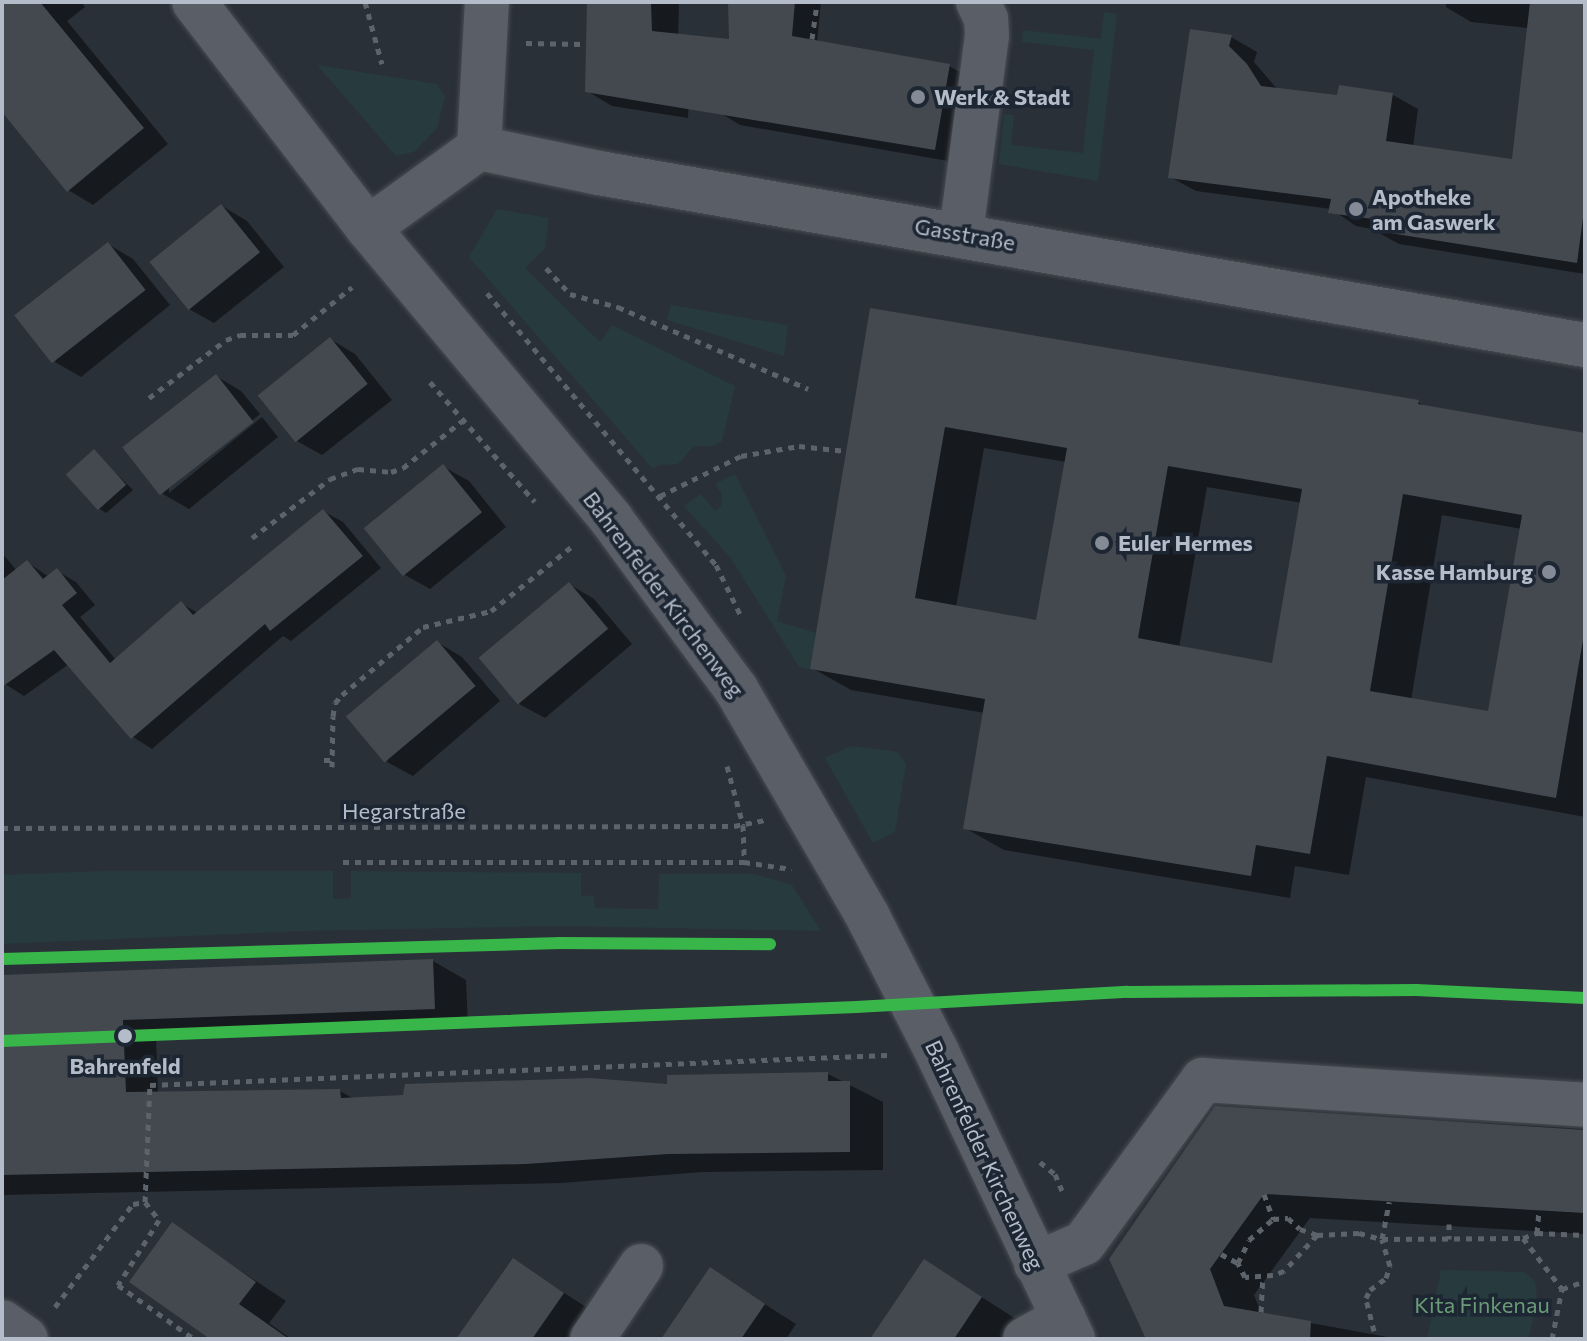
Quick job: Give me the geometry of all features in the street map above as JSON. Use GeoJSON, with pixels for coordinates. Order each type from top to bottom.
{"type":"FeatureCollection","features":[{"type":"Feature","properties":{"kind":"street","name":"Bahrenfelder Kirchenweg"},"geometry":{"type":"LineString","coordinates":[[194,2],[368,228],[611,519],[693,626],[736,689],[868,917],[936,1050],[1068,1329]]}},
{"type":"Feature","properties":{"kind":"street"},"geometry":{"type":"LineString","coordinates":[[368,228],[479,148],[487,2]]}},
{"type":"Feature","properties":{"kind":"street"},"geometry":{"type":"LineString","coordinates":[[961,233],[987,36],[986,19],[978,2]]}},
{"type":"Feature","properties":{"kind":"street","name":"Gasstraße"},"geometry":{"type":"LineString","coordinates":[[479,148],[599,173],[961,233],[1585,345]]}},
{"type":"Feature","properties":{"kind":"street"},"geometry":{"type":"LineString","coordinates":[[1036,1264],[1084,1243],[1203,1080],[1585,1105]]}},
{"type":"Feature","properties":{"kind":"street"},"geometry":{"type":"LineString","coordinates":[[592,1339],[641,1266]]}},
{"type":"Feature","properties":{"kind":"street"},"geometry":{"type":"LineString","coordinates":[[2,1322],[26,1339]]}},
{"type":"Feature","properties":{"kind":"street"},"geometry":{"type":"LineString","coordinates":[[1025,1339],[1068,1329]]}},
{"type":"Feature","properties":{"kind":"path"},"geometry":{"type":"LineString","coordinates":[[365,2],[382,64]]}},
{"type":"Feature","properties":{"kind":"path"},"geometry":{"type":"LineString","coordinates":[[812,39],[817,2]]}},
{"type":"Feature","properties":{"kind":"path"},"geometry":{"type":"LineString","coordinates":[[517,43],[583,44]]}},
{"type":"Feature","properties":{"kind":"path"},"geometry":{"type":"LineString","coordinates":[[546,268],[570,294],[618,307],[808,389]]}},
{"type":"Feature","properties":{"kind":"path"},"geometry":{"type":"LineString","coordinates":[[149,398],[226,340],[240,335],[293,335],[352,287]]}},
{"type":"Feature","properties":{"kind":"path"},"geometry":{"type":"LineString","coordinates":[[430,382],[542,511]]}},
{"type":"Feature","properties":{"kind":"path"},"geometry":{"type":"LineString","coordinates":[[252,538],[337,475],[358,469],[391,472],[403,468],[462,421]]}},
{"type":"Feature","properties":{"kind":"path"},"geometry":{"type":"LineString","coordinates":[[660,496],[741,456],[799,446],[846,451]]}},
{"type":"Feature","properties":{"kind":"path"},"geometry":{"type":"LineString","coordinates":[[562,534],[582,558]]}},
{"type":"Feature","properties":{"kind":"path"},"geometry":{"type":"LineString","coordinates":[[324,760],[332,763],[333,716],[335,703],[342,695],[423,627],[491,611],[566,551]]}},
{"type":"Feature","properties":{"kind":"path"},"geometry":{"type":"LineString","coordinates":[[724,755],[743,825]]}},
{"type":"Feature","properties":{"kind":"path","name":"Hegarstraße"},"geometry":{"type":"LineString","coordinates":[[2,828],[743,825],[761,822],[802,802]]}},
{"type":"Feature","properties":{"kind":"path"},"geometry":{"type":"LineString","coordinates":[[343,862],[744,862]]}},
{"type":"Feature","properties":{"kind":"path"},"geometry":{"type":"LineString","coordinates":[[194,1339],[118,1285],[159,1220],[145,1202],[150,1085],[887,1055]]}},
{"type":"Feature","properties":{"kind":"path"},"geometry":{"type":"LineString","coordinates":[[1264,1194],[1273,1219]]}},
{"type":"Feature","properties":{"kind":"path"},"geometry":{"type":"LineString","coordinates":[[55,1307],[133,1204],[145,1202]]}},
{"type":"Feature","properties":{"kind":"path"},"geometry":{"type":"LineString","coordinates":[[1374,1331],[1366,1298],[1370,1290],[1386,1278],[1390,1266],[1382,1239],[1389,1202]]}},
{"type":"Feature","properties":{"kind":"path"},"geometry":{"type":"LineString","coordinates":[[1537,1233],[1539,1211]]}},
{"type":"Feature","properties":{"kind":"path"},"geometry":{"type":"LineString","coordinates":[[1238,1263],[1249,1240],[1273,1219],[1288,1218],[1300,1229],[1317,1235],[1359,1233],[1382,1239],[1523,1238],[1537,1233],[1585,1235]]}},
{"type":"Feature","properties":{"kind":"path"},"geometry":{"type":"LineString","coordinates":[[1449,1224],[1449,1239]]}},
{"type":"Feature","properties":{"kind":"path"},"geometry":{"type":"LineString","coordinates":[[1221,1254],[1238,1263],[1245,1277],[1263,1279],[1284,1271],[1317,1235]]}},
{"type":"Feature","properties":{"kind":"path"},"geometry":{"type":"LineString","coordinates":[[1523,1238],[1562,1289],[1552,1339]]}},
{"type":"Feature","properties":{"kind":"path"},"geometry":{"type":"LineString","coordinates":[[1261,1312],[1263,1279]]}},
{"type":"Feature","properties":{"kind":"path"},"geometry":{"type":"LineString","coordinates":[[1562,1289],[1585,1281]]}},
{"type":"Feature","properties":{"kind":"green space"},"geometry":{"type":"Polygon","coordinates":[[[1104,12],[1117,14],[1098,181],[999,164],[1004,114],[1014,115],[1011,145],[1083,153],[1094,50],[1022,42],[1023,30],[1101,39],[1104,12]]]}},
{"type":"Feature","properties":{"kind":"green space"},"geometry":{"type":"Polygon","coordinates":[[[317,65],[437,84],[445,96],[437,128],[414,152],[396,156],[317,65]]]}},
{"type":"Feature","properties":{"kind":"green space"},"geometry":{"type":"Polygon","coordinates":[[[497,209],[549,218],[545,248],[525,268],[600,342],[612,325],[735,386],[722,441],[714,446],[694,446],[678,464],[659,465],[653,469],[469,257],[497,209]]]}},
{"type":"Feature","properties":{"kind":"green space"},"geometry":{"type":"Polygon","coordinates":[[[671,305],[788,325],[784,356],[667,320],[671,305]]]}},
{"type":"Feature","properties":{"kind":"green space"},"geometry":{"type":"Polygon","coordinates":[[[735,474],[786,576],[777,621],[816,633],[810,669],[799,667],[730,557],[684,506],[701,494],[715,511],[721,506],[722,494],[715,484],[735,474]]]}},
{"type":"Feature","properties":{"kind":"green space"},"geometry":{"type":"Polygon","coordinates":[[[851,746],[898,752],[906,764],[895,832],[873,843],[825,758],[851,746]]]}},
{"type":"Feature","properties":{"kind":"green space"},"geometry":{"type":"Polygon","coordinates":[[[101,871],[333,871],[333,899],[351,898],[351,871],[581,873],[581,895],[594,896],[595,908],[658,909],[659,874],[755,874],[792,885],[821,931],[562,926],[302,931],[2,944],[2,875],[101,871]]]}},
{"type":"Feature","properties":{"kind":"green space","name":"Kita Finkenau"},"geometry":{"type":"Polygon","coordinates":[[[1441,1270],[1524,1272],[1535,1281],[1537,1297],[1529,1339],[1427,1339],[1441,1270]]]}},
{"type":"Feature","properties":{"kind":"building"},"geometry":{"type":"Polygon","coordinates":[[[2,2],[40,2],[144,128],[67,192],[2,112],[2,2]]]}},
{"type":"Feature","properties":{"kind":"building"},"geometry":{"type":"Polygon","coordinates":[[[587,2],[651,2],[652,31],[729,39],[728,2],[795,2],[792,36],[950,64],[935,150],[585,92],[587,2]]]}},
{"type":"Feature","properties":{"kind":"building"},"geometry":{"type":"Polygon","coordinates":[[[1530,2],[1585,2],[1585,203],[1577,263],[1371,230],[1373,219],[1328,213],[1331,199],[1168,178],[1190,29],[1232,35],[1229,46],[1247,64],[1261,86],[1337,95],[1339,85],[1393,93],[1386,141],[1512,159],[1530,2]]]}},
{"type":"Feature","properties":{"kind":"building"},"geometry":{"type":"Polygon","coordinates":[[[221,204],[260,252],[189,310],[150,262],[221,204]]]}},
{"type":"Feature","properties":{"kind":"building"},"geometry":{"type":"Polygon","coordinates":[[[108,242],[146,290],[52,363],[14,315],[108,242]]]}},
{"type":"Feature","properties":{"kind":"building","name":"Euler Hermes"},"geometry":{"type":"Polygon","coordinates":[[[870,308],[1419,400],[1418,404],[1585,433],[1585,628],[1556,798],[1327,756],[1310,854],[1256,845],[1251,876],[963,829],[985,699],[810,669],[870,308]],[[945,427],[915,598],[1036,620],[1067,448],[945,427]],[[1168,466],[1138,638],[1272,663],[1302,489],[1168,466]],[[1403,494],[1370,691],[1488,711],[1522,515],[1403,494]]]}},
{"type":"Feature","properties":{"kind":"building"},"geometry":{"type":"Polygon","coordinates":[[[330,337],[368,384],[295,442],[258,396],[330,337]]]}},
{"type":"Feature","properties":{"kind":"building"},"geometry":{"type":"Polygon","coordinates":[[[216,374],[254,422],[160,495],[122,447],[216,374]]]}},
{"type":"Feature","properties":{"kind":"building"},"geometry":{"type":"Polygon","coordinates":[[[94,449],[126,485],[98,510],[66,474],[94,449]]]}},
{"type":"Feature","properties":{"kind":"building"},"geometry":{"type":"Polygon","coordinates":[[[443,464],[482,512],[403,576],[364,528],[443,464]]]}},
{"type":"Feature","properties":{"kind":"building"},"geometry":{"type":"Polygon","coordinates":[[[323,509],[363,556],[270,631],[265,624],[131,739],[54,650],[2,687],[2,580],[27,560],[43,579],[57,568],[77,593],[62,605],[110,663],[181,601],[193,615],[323,509]]]}},
{"type":"Feature","properties":{"kind":"building"},"geometry":{"type":"Polygon","coordinates":[[[569,582],[608,629],[518,705],[479,658],[569,582]]]}},
{"type":"Feature","properties":{"kind":"building"},"geometry":{"type":"Polygon","coordinates":[[[437,640],[476,686],[384,762],[346,716],[437,640]]]}},
{"type":"Feature","properties":{"kind":"building"},"geometry":{"type":"Polygon","coordinates":[[[433,959],[435,1009],[123,1020],[126,1092],[340,1089],[341,1098],[403,1095],[405,1084],[590,1078],[667,1084],[667,1075],[828,1072],[828,1081],[850,1081],[850,1152],[668,1154],[526,1164],[2,1175],[2,975],[433,959]]]}},
{"type":"Feature","properties":{"kind":"building"},"geometry":{"type":"Polygon","coordinates":[[[1215,1106],[1585,1130],[1585,1213],[1264,1194],[1210,1269],[1224,1306],[1311,1321],[1310,1339],[1146,1339],[1109,1259],[1215,1106]]]}},
{"type":"Feature","properties":{"kind":"building"},"geometry":{"type":"Polygon","coordinates":[[[172,1222],[256,1282],[239,1304],[289,1339],[210,1339],[129,1282],[172,1222]]]}},
{"type":"Feature","properties":{"kind":"building"},"geometry":{"type":"Polygon","coordinates":[[[513,1258],[564,1293],[532,1339],[456,1339],[513,1258]]]}},
{"type":"Feature","properties":{"kind":"building"},"geometry":{"type":"Polygon","coordinates":[[[924,1259],[982,1297],[954,1339],[870,1339],[924,1259]]]}},
{"type":"Feature","properties":{"kind":"building"},"geometry":{"type":"Polygon","coordinates":[[[710,1267],[765,1304],[741,1339],[661,1339],[710,1267]]]}},
{"type":"Feature","properties":{"kind":"transit line"},"geometry":{"type":"LineString","coordinates":[[2,959],[561,943],[770,944]]}},
{"type":"Feature","properties":{"kind":"transit line"},"geometry":{"type":"LineString","coordinates":[[2,1041],[856,1007],[1128,992],[1416,990],[1585,998]]}},
{"type":"Feature","properties":{"kind":"place","name":"Werk & Stadt"},"geometry":{"type":"Point","coordinates":[918,97]}},
{"type":"Feature","properties":{"kind":"place","name":"Apotheke am Gaswerk"},"geometry":{"type":"Point","coordinates":[1356,209]}},
{"type":"Feature","properties":{"kind":"place","name":"Euler Hermes"},"geometry":{"type":"Point","coordinates":[1102,543]}},
{"type":"Feature","properties":{"kind":"place","name":"Kasse Hamburg"},"geometry":{"type":"Point","coordinates":[1549,572]}},
{"type":"Feature","properties":{"kind":"place","name":"Bahrenfeld"},"geometry":{"type":"Point","coordinates":[125,1036]}}]}
